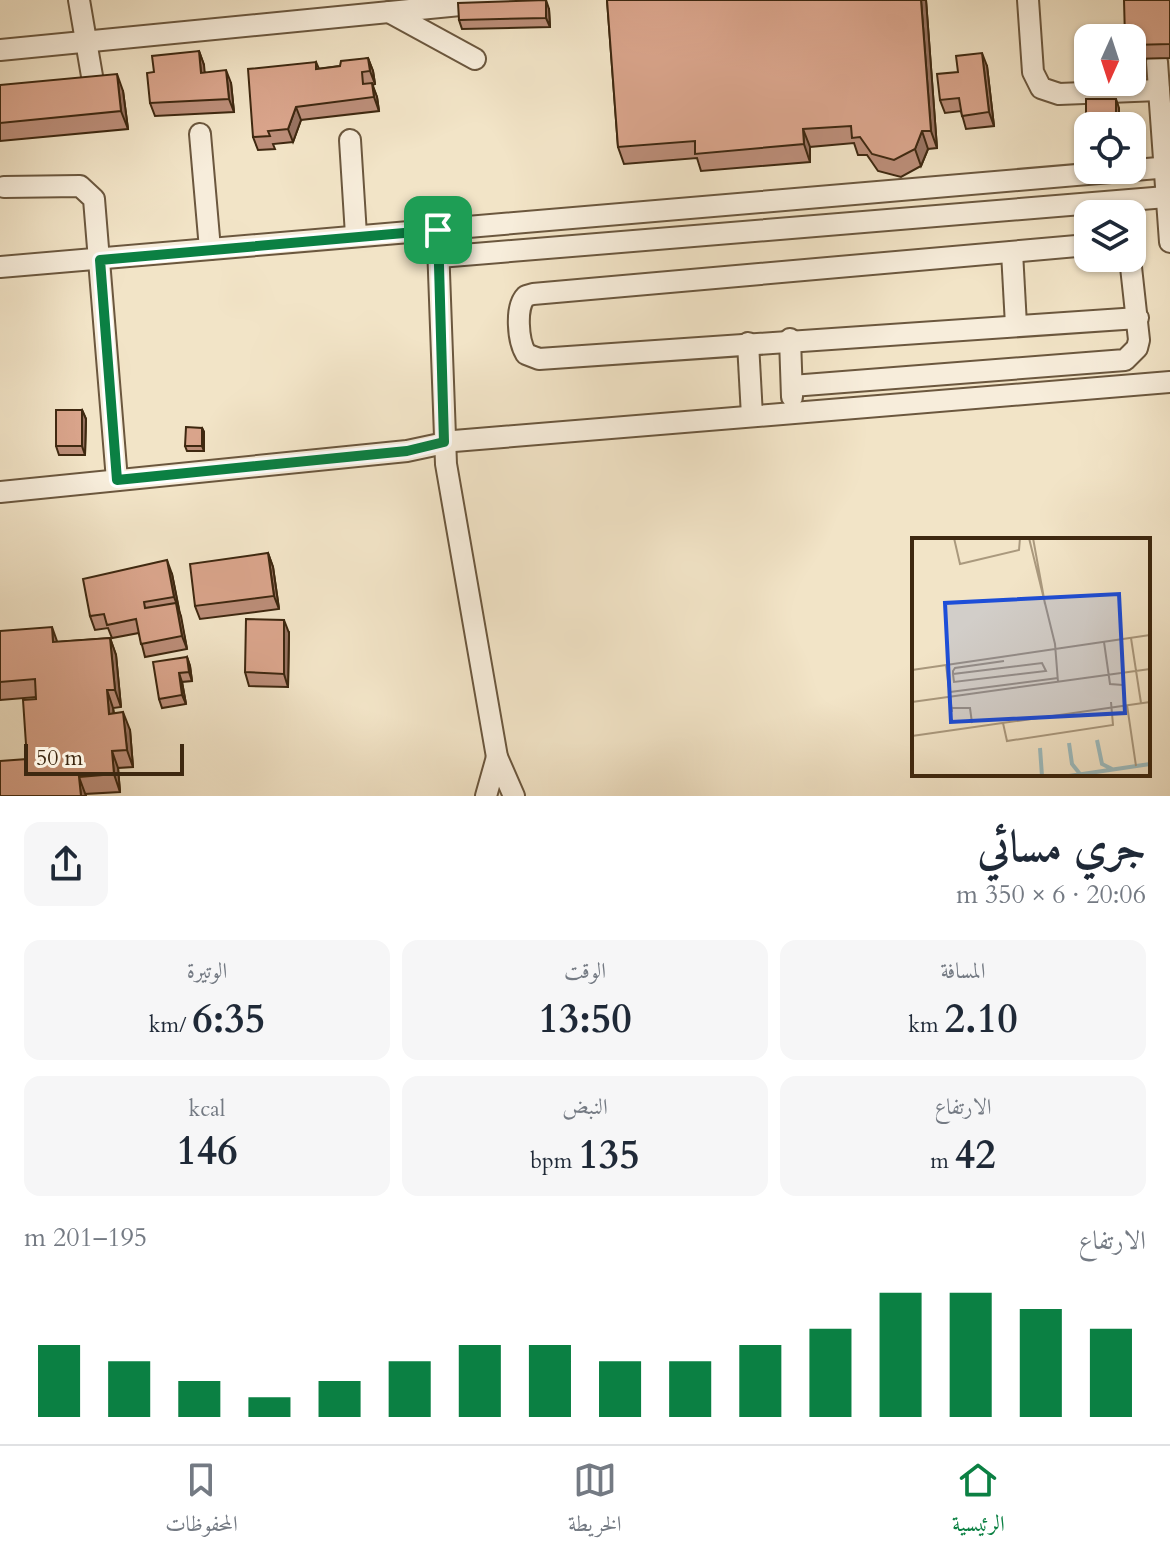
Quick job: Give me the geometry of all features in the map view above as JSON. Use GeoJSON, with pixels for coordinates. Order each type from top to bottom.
{"type":"FeatureCollection","features":[{"type":"Feature","properties":{"kind":"street"},"geometry":{"type":"LineString","coordinates":[[79,0],[92,76]]}},
{"type":"Feature","properties":{"kind":"street"},"geometry":{"type":"LineString","coordinates":[[0,50],[85,42],[331,9],[389,12],[512,0]]}},
{"type":"Feature","properties":{"kind":"street"},"geometry":{"type":"LineString","coordinates":[[1028,0],[1033,72],[1041,88],[1059,94],[1159,90]]}},
{"type":"Feature","properties":{"kind":"street"},"geometry":{"type":"LineString","coordinates":[[389,12],[475,59]]}},
{"type":"Feature","properties":{"kind":"street"},"geometry":{"type":"LineString","coordinates":[[1157,62],[1170,242]]}},
{"type":"Feature","properties":{"kind":"street"},"geometry":{"type":"LineString","coordinates":[[200,134],[210,249]]}},
{"type":"Feature","properties":{"kind":"street"},"geometry":{"type":"LineString","coordinates":[[350,140],[356,235]]}},
{"type":"Feature","properties":{"kind":"street"},"geometry":{"type":"LineString","coordinates":[[0,267],[1166,167]]}},
{"type":"Feature","properties":{"kind":"street"},"geometry":{"type":"LineString","coordinates":[[4,187],[70,185],[88,191],[97,208],[117,480]]}},
{"type":"Feature","properties":{"kind":"street"},"geometry":{"type":"LineString","coordinates":[[439,257],[1166,197]]}},
{"type":"Feature","properties":{"kind":"street"},"geometry":{"type":"LineString","coordinates":[[438,230],[444,442],[497,757],[514,796]]}},
{"type":"Feature","properties":{"kind":"street"},"geometry":{"type":"LineString","coordinates":[[1074,246],[533,294],[521,301],[519,307],[522,348],[532,358],[1138,318]]}},
{"type":"Feature","properties":{"kind":"street"},"geometry":{"type":"LineString","coordinates":[[1012,252],[1016,325]]}},
{"type":"Feature","properties":{"kind":"street"},"geometry":{"type":"LineString","coordinates":[[792,386],[1117,362],[1132,355],[1139,340],[1132,272]]}},
{"type":"Feature","properties":{"kind":"street"},"geometry":{"type":"LineString","coordinates":[[790,339],[793,413]]}},
{"type":"Feature","properties":{"kind":"street"},"geometry":{"type":"LineString","coordinates":[[748,343],[752,416]]}},
{"type":"Feature","properties":{"kind":"street"},"geometry":{"type":"LineString","coordinates":[[1100,363],[1101,388]]}},
{"type":"Feature","properties":{"kind":"street"},"geometry":{"type":"LineString","coordinates":[[0,492],[407,451],[444,442],[1170,382]]}},
{"type":"Feature","properties":{"kind":"street"},"geometry":{"type":"LineString","coordinates":[[486,796],[497,757]]}},
{"type":"Feature","properties":{"kind":"building"},"geometry":{"type":"Polygon","coordinates":[[[546,0],[546,18],[459,20],[458,3],[546,0]]]}},
{"type":"Feature","properties":{"kind":"building"},"geometry":{"type":"Polygon","coordinates":[[[607,0],[921,0],[931,131],[922,131],[915,149],[894,160],[872,154],[860,137],[852,138],[851,126],[803,129],[804,144],[695,154],[695,141],[618,147],[607,0]]]}},
{"type":"Feature","properties":{"kind":"building"},"geometry":{"type":"Polygon","coordinates":[[[1124,0],[1170,0],[1170,44],[1146,45],[1146,24],[1125,24],[1124,0]]]}},
{"type":"Feature","properties":{"kind":"building"},"geometry":{"type":"Polygon","coordinates":[[[199,51],[201,73],[226,70],[229,99],[150,103],[147,73],[154,72],[152,56],[199,51]]]}},
{"type":"Feature","properties":{"kind":"building"},"geometry":{"type":"Polygon","coordinates":[[[982,53],[989,112],[962,116],[959,98],[940,100],[937,74],[958,72],[956,56],[982,53]]]}},
{"type":"Feature","properties":{"kind":"building"},"geometry":{"type":"Polygon","coordinates":[[[368,58],[370,71],[362,72],[363,84],[372,83],[374,97],[296,107],[288,129],[268,131],[270,136],[253,137],[248,69],[316,62],[316,69],[340,66],[341,61],[368,58]]]}},
{"type":"Feature","properties":{"kind":"building"},"geometry":{"type":"Polygon","coordinates":[[[117,74],[121,111],[0,123],[0,85],[117,74]]]}},
{"type":"Feature","properties":{"kind":"building"},"geometry":{"type":"Polygon","coordinates":[[[1086,99],[1116,99],[1116,112],[1086,112],[1086,99]]]}},
{"type":"Feature","properties":{"kind":"building"},"geometry":{"type":"Polygon","coordinates":[[[56,410],[82,410],[82,446],[56,446],[56,410]]]}},
{"type":"Feature","properties":{"kind":"building"},"geometry":{"type":"Polygon","coordinates":[[[186,427],[202,428],[202,446],[185,446],[186,427]]]}},
{"type":"Feature","properties":{"kind":"building"},"geometry":{"type":"Polygon","coordinates":[[[268,553],[274,596],[195,606],[190,564],[268,553]]]}},
{"type":"Feature","properties":{"kind":"building"},"geometry":{"type":"Polygon","coordinates":[[[167,560],[174,597],[144,602],[145,608],[176,603],[182,636],[141,644],[136,619],[107,625],[104,614],[90,616],[83,579],[167,560]]]}},
{"type":"Feature","properties":{"kind":"building"},"geometry":{"type":"Polygon","coordinates":[[[246,619],[284,620],[284,674],[245,672],[246,619]]]}},
{"type":"Feature","properties":{"kind":"building"},"geometry":{"type":"Polygon","coordinates":[[[52,627],[53,642],[110,638],[115,690],[107,690],[109,714],[123,712],[127,750],[112,751],[114,774],[79,777],[81,796],[0,796],[0,761],[27,759],[23,700],[36,699],[35,679],[0,682],[0,631],[52,627]]]}},
{"type":"Feature","properties":{"kind":"building"},"geometry":{"type":"Polygon","coordinates":[[[187,657],[189,672],[179,673],[182,695],[159,699],[153,662],[187,657]]]}},
{"type":"Feature","properties":{"kind":"route"},"geometry":{"type":"LineString","coordinates":[[438,230],[444,442],[407,451],[117,480],[100,260],[438,230]]}}]}
